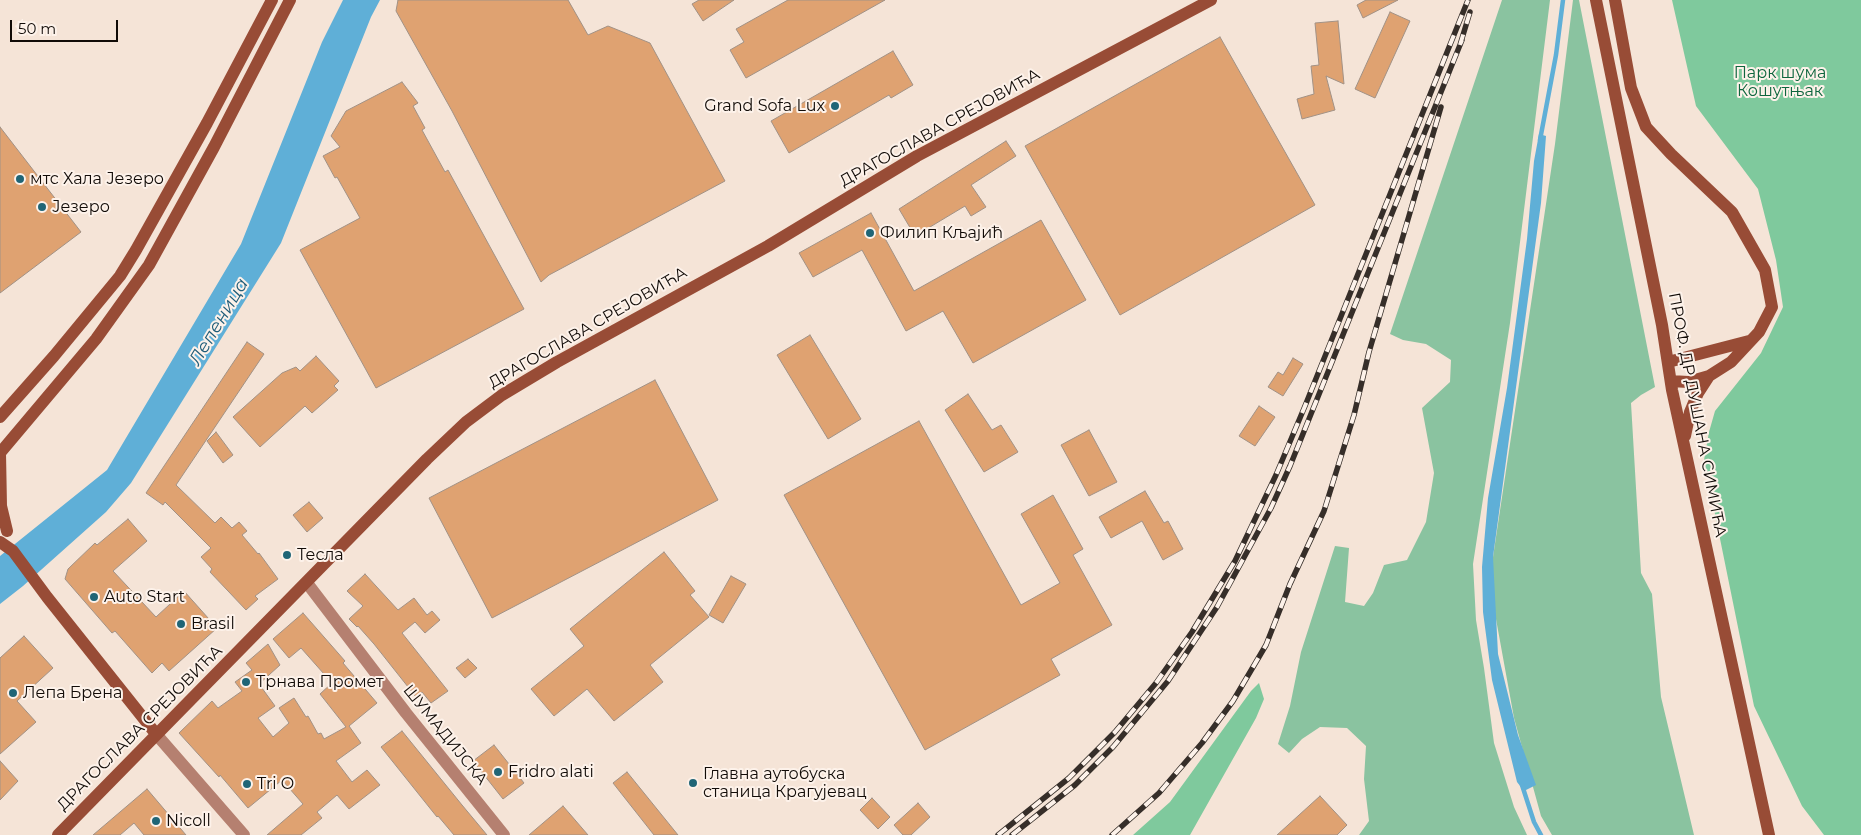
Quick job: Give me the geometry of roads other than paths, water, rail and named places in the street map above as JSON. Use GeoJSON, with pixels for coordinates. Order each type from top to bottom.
{"type":"FeatureCollection","features":[{"type":"Feature","properties":{"kind":"street"},"geometry":{"type":"LineString","coordinates":[[0,417],[104,296],[136,250],[165,195],[207,123],[272,0]]}},
{"type":"Feature","properties":{"kind":"street"},"geometry":{"type":"LineString","coordinates":[[4,537],[1,506],[0,453],[96,339],[149,265],[214,147],[290,0]]}},
{"type":"Feature","properties":{"kind":"street","name":"ДРАГОСЛАВА СРЕЈОВИЋА"},"geometry":{"type":"LineString","coordinates":[[58,835],[453,434],[484,408],[514,387],[768,246],[917,156],[1210,0]]}},
{"type":"Feature","properties":{"kind":"street","name":"ПРОФ. ДР ДУШАНА СИМИЋА"},"geometry":{"type":"LineString","coordinates":[[1596,0],[1662,325],[1671,382],[1769,835]]}},
{"type":"Feature","properties":{"kind":"street"},"geometry":{"type":"LineString","coordinates":[[1615,0],[1631,88],[1646,127],[1671,154],[1732,212],[1765,270],[1772,307],[1759,332],[1731,362],[1709,376],[1688,382],[1671,382]]}},
{"type":"Feature","properties":{"kind":"street"},"geometry":{"type":"LineString","coordinates":[[1668,362],[1749,341]]}},
{"type":"Feature","properties":{"kind":"street"},"geometry":{"type":"LineString","coordinates":[[1684,441],[1690,412],[1698,393],[1709,376]]}},
{"type":"Feature","properties":{"kind":"street"},"geometry":{"type":"LineString","coordinates":[[0,409],[17,399]]}},
{"type":"Feature","properties":{"kind":"street"},"geometry":{"type":"LineString","coordinates":[[0,520],[4,537],[47,597],[156,734],[244,835]]}},
{"type":"Feature","properties":{"kind":"street","name":"ШУМАДИЈСКА"},"geometry":{"type":"LineString","coordinates":[[307,583],[406,713],[504,835]]}},
{"type":"Feature","properties":{"kind":"water","name":"Лепеница"},"geometry":{"type":"Polygon","coordinates":[[[343,0],[380,0],[371,17],[281,243],[131,483],[106,512],[0,604],[0,556],[107,470],[241,244],[322,42],[343,0]]]}},
{"type":"Feature","properties":{"kind":"water"},"geometry":{"type":"Polygon","coordinates":[[[1539,134],[1546,136],[1541,203],[1493,557],[1498,654],[1518,735],[1536,785],[1524,791],[1517,782],[1492,680],[1483,612],[1482,567],[1488,498],[1507,388],[1527,239],[1534,161],[1539,134]]]}},
{"type":"Feature","properties":{"kind":"waterway"},"geometry":{"type":"LineString","coordinates":[[1540,140],[1556,55],[1563,0]]}},
{"type":"Feature","properties":{"kind":"waterway"},"geometry":{"type":"LineString","coordinates":[[1522,785],[1534,822],[1541,835]]}},
{"type":"Feature","properties":{"kind":"railway"},"geometry":{"type":"LineString","coordinates":[[998,835],[1069,778],[1115,732],[1156,683],[1192,632],[1235,561],[1276,475],[1305,406],[1468,0]]}},
{"type":"Feature","properties":{"kind":"railway"},"geometry":{"type":"LineString","coordinates":[[1460,45],[1470,12]]}},
{"type":"Feature","properties":{"kind":"railway"},"geometry":{"type":"LineString","coordinates":[[1012,835],[1075,785],[1113,747],[1168,681],[1217,607],[1271,508],[1290,466],[1462,40]]}},
{"type":"Feature","properties":{"kind":"railway"},"geometry":{"type":"LineString","coordinates":[[1112,835],[1159,793],[1202,743],[1233,701],[1266,645],[1290,584],[1324,511],[1354,415],[1369,352],[1441,107]]}},
{"type":"Feature","properties":{"kind":"place","name":"Grand Sofa Lux"},"geometry":{"type":"Point","coordinates":[835,106]}},
{"type":"Feature","properties":{"kind":"place","name":"мтс Хала Језеро"},"geometry":{"type":"Point","coordinates":[20,179]}},
{"type":"Feature","properties":{"kind":"place","name":"Језеро"},"geometry":{"type":"Point","coordinates":[42,207]}},
{"type":"Feature","properties":{"kind":"place","name":"Филип Кљајић"},"geometry":{"type":"Point","coordinates":[870,233]}},
{"type":"Feature","properties":{"kind":"place","name":"Тесла"},"geometry":{"type":"Point","coordinates":[287,555]}},
{"type":"Feature","properties":{"kind":"place","name":"Auto Start"},"geometry":{"type":"Point","coordinates":[94,597]}},
{"type":"Feature","properties":{"kind":"place","name":"Brasil"},"geometry":{"type":"Point","coordinates":[181,624]}},
{"type":"Feature","properties":{"kind":"place","name":"Трнава Промет"},"geometry":{"type":"Point","coordinates":[246,682]}},
{"type":"Feature","properties":{"kind":"place","name":"Лепа Брена"},"geometry":{"type":"Point","coordinates":[13,693]}},
{"type":"Feature","properties":{"kind":"place","name":"Fridro alati"},"geometry":{"type":"Point","coordinates":[498,772]}},
{"type":"Feature","properties":{"kind":"place","name":"Главна аутобуска станица Крагујевац"},"geometry":{"type":"Point","coordinates":[693,783]}},
{"type":"Feature","properties":{"kind":"place","name":"Tri O"},"geometry":{"type":"Point","coordinates":[247,784]}},
{"type":"Feature","properties":{"kind":"place","name":"Nicoll"},"geometry":{"type":"Point","coordinates":[156,821]}},
{"type":"Feature","properties":{"kind":"park label","name":"Парк шума Кошутњак"},"geometry":{"type":"Point","coordinates":[1780,82]}}]}
